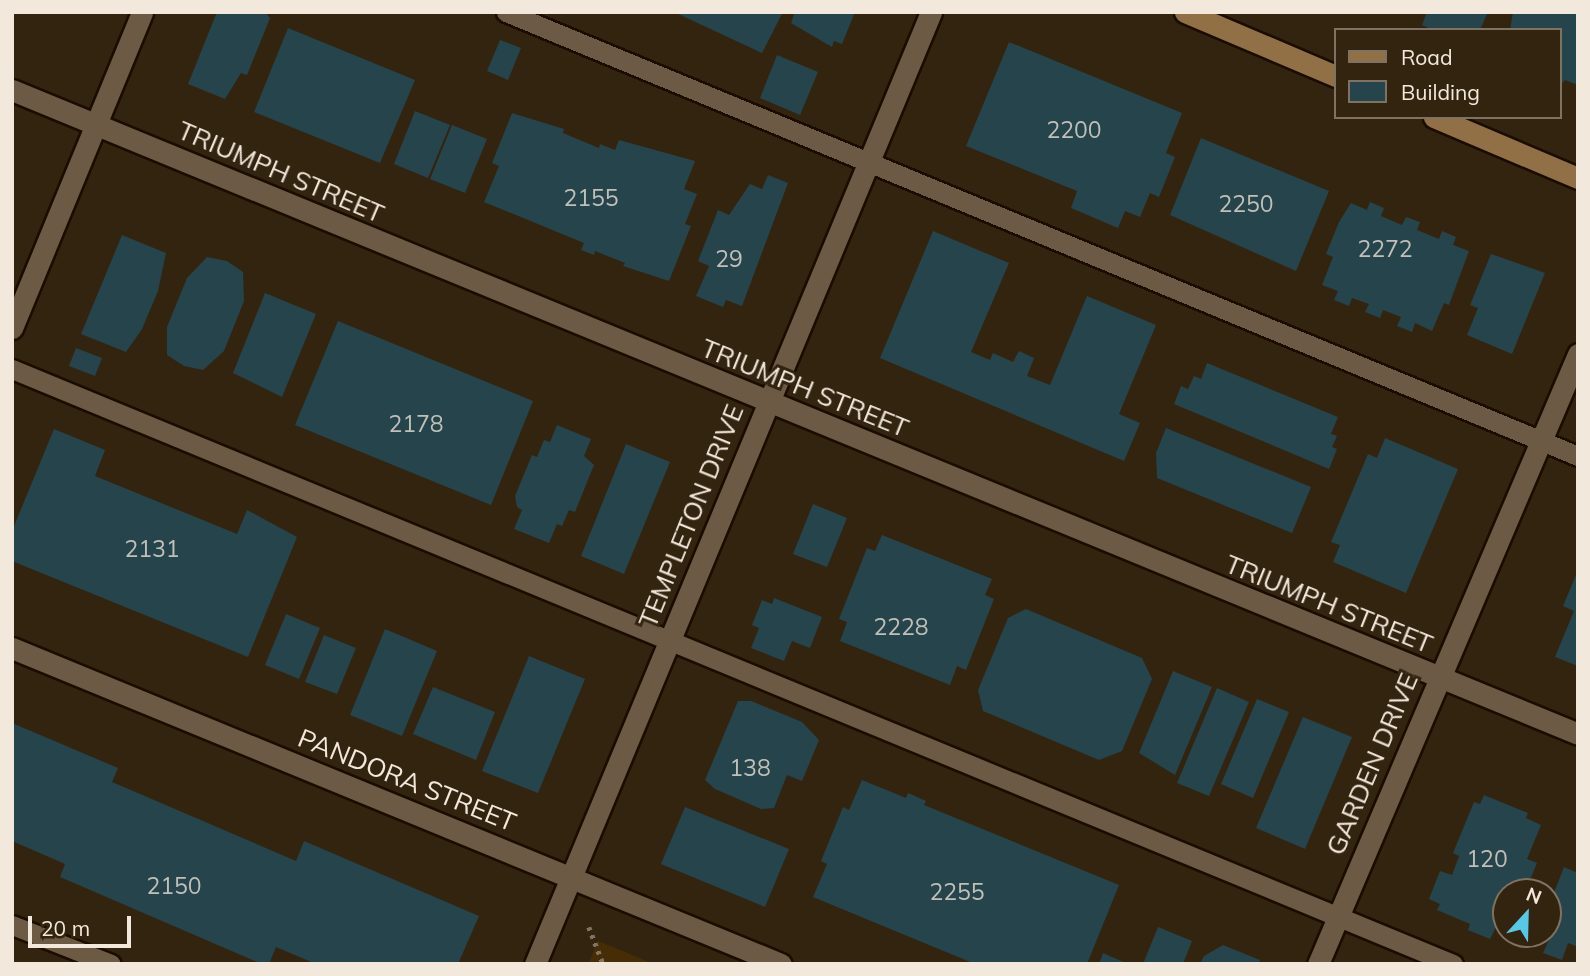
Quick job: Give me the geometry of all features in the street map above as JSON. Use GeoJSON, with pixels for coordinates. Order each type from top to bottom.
{"type":"FeatureCollection","features":[{"type":"Feature","properties":{"kind":"main road"},"geometry":{"type":"LineString","coordinates":[[1185,12],[1334,75]]}},
{"type":"Feature","properties":{"kind":"main road"},"geometry":{"type":"LineString","coordinates":[[1439,119],[1578,178]]}},
{"type":"Feature","properties":{"kind":"street"},"geometry":{"type":"LineString","coordinates":[[12,328],[142,12]]}},
{"type":"Feature","properties":{"kind":"street","name":"TEMPLETON DRIVE"},"geometry":{"type":"LineString","coordinates":[[535,964],[931,12]]}},
{"type":"Feature","properties":{"kind":"street","name":"TRIUMPH STREET"},"geometry":{"type":"LineString","coordinates":[[12,90],[767,404],[1578,734]]}},
{"type":"Feature","properties":{"kind":"street","name":"GARDEN DRIVE"},"geometry":{"type":"LineString","coordinates":[[1318,964],[1578,354]]}},
{"type":"Feature","properties":{"kind":"street","name":"PANDORA STREET"},"geometry":{"type":"LineString","coordinates":[[12,648],[781,964]]}},
{"type":"Feature","properties":{"kind":"lane"},"geometry":{"type":"LineString","coordinates":[[506,12],[1578,456]]}},
{"type":"Feature","properties":{"kind":"lane"},"geometry":{"type":"LineString","coordinates":[[12,369],[1337,919],[1453,964]]}},
{"type":"Feature","properties":{"kind":"lane"},"geometry":{"type":"LineString","coordinates":[[12,925],[111,964]]}},
{"type":"Feature","properties":{"kind":"path"},"geometry":{"type":"LineString","coordinates":[[589,927],[603,964]]}},
{"type":"Feature","properties":{"kind":"shaded area"},"geometry":{"type":"Polygon","coordinates":[[[598,941],[654,964],[588,964],[598,941]]]}},
{"type":"Feature","properties":{"kind":"building"},"geometry":{"type":"Polygon","coordinates":[[[217,12],[265,12],[270,18],[247,75],[241,73],[225,99],[188,84],[217,12]]]}},
{"type":"Feature","properties":{"kind":"building"},"geometry":{"type":"Polygon","coordinates":[[[674,12],[783,12],[762,53],[674,12]]]}},
{"type":"Feature","properties":{"kind":"building"},"geometry":{"type":"Polygon","coordinates":[[[795,12],[855,12],[842,44],[834,41],[832,47],[791,23],[795,12]]]}},
{"type":"Feature","properties":{"kind":"building"},"geometry":{"type":"Polygon","coordinates":[[[1427,12],[1488,12],[1481,28],[1429,28],[1422,25],[1427,12]]]}},
{"type":"Feature","properties":{"kind":"building"},"geometry":{"type":"Polygon","coordinates":[[[1513,12],[1578,12],[1578,85],[1565,80],[1562,83],[1562,28],[1510,28],[1513,12]]]}},
{"type":"Feature","properties":{"kind":"building"},"geometry":{"type":"Polygon","coordinates":[[[288,28],[415,80],[380,163],[254,112],[288,28]]]}},
{"type":"Feature","properties":{"kind":"building"},"geometry":{"type":"Polygon","coordinates":[[[500,40],[521,48],[508,80],[487,71],[500,40]]]}},
{"type":"Feature","properties":{"kind":"building"},"geometry":{"type":"Polygon","coordinates":[[[1009,42],[1182,113],[1166,153],[1175,157],[1159,197],[1150,193],[1140,217],[1125,211],[1118,228],[1071,208],[1077,191],[966,146],[1009,42]]]}},
{"type":"Feature","properties":{"kind":"building"},"geometry":{"type":"Polygon","coordinates":[[[777,55],[818,72],[800,115],[760,98],[777,55]]]}},
{"type":"Feature","properties":{"kind":"building"},"geometry":{"type":"Polygon","coordinates":[[[415,111],[450,125],[428,178],[394,164],[415,111]]]}},
{"type":"Feature","properties":{"kind":"building"},"geometry":{"type":"Polygon","coordinates":[[[512,113],[564,129],[563,133],[599,148],[600,144],[615,150],[619,140],[695,161],[684,189],[697,194],[685,224],[691,226],[669,281],[623,266],[625,263],[595,251],[594,255],[581,250],[584,243],[484,202],[499,166],[492,163],[512,113]]]}},
{"type":"Feature","properties":{"kind":"building"},"geometry":{"type":"Polygon","coordinates":[[[452,125],[487,139],[465,193],[430,179],[452,125]]]}},
{"type":"Feature","properties":{"kind":"building"},"geometry":{"type":"Polygon","coordinates":[[[1201,138],[1329,191],[1296,271],[1170,215],[1201,138]]]}},
{"type":"Feature","properties":{"kind":"building"},"geometry":{"type":"Polygon","coordinates":[[[768,175],[788,183],[742,306],[726,300],[723,307],[696,296],[709,266],[698,261],[718,210],[729,215],[750,184],[762,189],[768,175]]]}},
{"type":"Feature","properties":{"kind":"building"},"geometry":{"type":"Polygon","coordinates":[[[1370,202],[1384,208],[1381,216],[1402,225],[1406,217],[1420,222],[1417,230],[1439,239],[1442,231],[1456,237],[1453,245],[1469,251],[1449,305],[1444,303],[1432,331],[1415,323],[1412,332],[1397,326],[1401,317],[1383,310],[1380,318],[1365,312],[1369,304],[1352,298],[1349,306],[1334,300],[1338,291],[1322,285],[1333,257],[1326,254],[1339,222],[1351,203],[1367,210],[1370,202]]]}},
{"type":"Feature","properties":{"kind":"building"},"geometry":{"type":"Polygon","coordinates":[[[933,231],[1009,263],[971,352],[990,360],[993,353],[1013,362],[1019,351],[1034,358],[1027,376],[1050,385],[1087,296],[1156,325],[1119,414],[1140,423],[1124,461],[880,358],[933,231]]]}},
{"type":"Feature","properties":{"kind":"building"},"geometry":{"type":"Polygon","coordinates":[[[122,235],[166,253],[158,291],[142,329],[126,352],[81,334],[122,235]]]}},
{"type":"Feature","properties":{"kind":"building"},"geometry":{"type":"Polygon","coordinates":[[[1491,254],[1545,273],[1512,354],[1467,335],[1478,308],[1470,305],[1491,254]]]}},
{"type":"Feature","properties":{"kind":"building"},"geometry":{"type":"Polygon","coordinates":[[[207,257],[227,261],[243,272],[244,301],[224,351],[203,370],[184,366],[167,355],[167,327],[187,278],[207,257]]]}},
{"type":"Feature","properties":{"kind":"building"},"geometry":{"type":"Polygon","coordinates":[[[265,293],[316,314],[282,397],[233,373],[265,293]]]}},
{"type":"Feature","properties":{"kind":"building"},"geometry":{"type":"Polygon","coordinates":[[[338,321],[533,401],[491,505],[295,425],[338,321]]]}},
{"type":"Feature","properties":{"kind":"building"},"geometry":{"type":"Polygon","coordinates":[[[76,348],[102,358],[95,376],[69,366],[76,348]]]}},
{"type":"Feature","properties":{"kind":"building"},"geometry":{"type":"Polygon","coordinates":[[[1207,363],[1338,417],[1331,434],[1337,436],[1332,447],[1337,449],[1329,469],[1174,404],[1181,386],[1188,389],[1194,376],[1201,379],[1207,363]]]}},
{"type":"Feature","properties":{"kind":"building"},"geometry":{"type":"Polygon","coordinates":[[[557,425],[591,439],[584,456],[594,465],[575,512],[569,510],[562,526],[557,524],[549,543],[514,529],[522,510],[517,507],[515,496],[532,455],[537,457],[544,440],[550,442],[557,425]]]}},
{"type":"Feature","properties":{"kind":"building"},"geometry":{"type":"Polygon","coordinates":[[[1166,428],[1311,487],[1292,533],[1157,478],[1156,453],[1166,428]]]}},
{"type":"Feature","properties":{"kind":"building"},"geometry":{"type":"Polygon","coordinates":[[[54,429],[105,450],[95,476],[237,534],[247,510],[297,537],[248,657],[12,561],[12,531],[54,429]]]}},
{"type":"Feature","properties":{"kind":"building"},"geometry":{"type":"Polygon","coordinates":[[[1385,438],[1458,469],[1406,593],[1333,562],[1340,545],[1331,542],[1368,454],[1377,458],[1385,438]]]}},
{"type":"Feature","properties":{"kind":"building"},"geometry":{"type":"Polygon","coordinates":[[[626,444],[670,462],[624,574],[581,556],[626,444]]]}},
{"type":"Feature","properties":{"kind":"building"},"geometry":{"type":"Polygon","coordinates":[[[813,504],[847,518],[827,567],[793,554],[813,504]]]}},
{"type":"Feature","properties":{"kind":"building"},"geometry":{"type":"Polygon","coordinates":[[[882,535],[992,579],[985,595],[994,599],[966,670],[957,666],[950,685],[840,641],[847,622],[839,619],[867,548],[875,551],[882,535]]]}},
{"type":"Feature","properties":{"kind":"building"},"geometry":{"type":"Polygon","coordinates":[[[1578,570],[1578,666],[1555,657],[1574,611],[1563,606],[1578,570]]]}},
{"type":"Feature","properties":{"kind":"building"},"geometry":{"type":"Polygon","coordinates":[[[774,598],[822,617],[810,648],[792,641],[784,661],[751,648],[759,628],[752,625],[762,600],[772,604],[774,598]]]}},
{"type":"Feature","properties":{"kind":"building"},"geometry":{"type":"Polygon","coordinates":[[[1026,609],[1142,658],[1152,679],[1122,751],[1099,760],[983,711],[978,690],[1008,618],[1026,609]]]}},
{"type":"Feature","properties":{"kind":"building"},"geometry":{"type":"Polygon","coordinates":[[[286,614],[320,628],[299,679],[265,665],[286,614]]]}},
{"type":"Feature","properties":{"kind":"building"},"geometry":{"type":"Polygon","coordinates":[[[385,629],[437,651],[402,736],[350,715],[385,629]]]}},
{"type":"Feature","properties":{"kind":"building"},"geometry":{"type":"Polygon","coordinates":[[[324,635],[356,648],[337,694],[305,682],[324,635]]]}},
{"type":"Feature","properties":{"kind":"building"},"geometry":{"type":"Polygon","coordinates":[[[529,656],[585,679],[538,793],[482,771],[529,656]]]}},
{"type":"Feature","properties":{"kind":"building"},"geometry":{"type":"Polygon","coordinates":[[[1173,671],[1212,687],[1175,775],[1139,753],[1173,671]]]}},
{"type":"Feature","properties":{"kind":"building"},"geometry":{"type":"Polygon","coordinates":[[[433,687],[495,712],[476,760],[413,734],[433,687]]]}},
{"type":"Feature","properties":{"kind":"building"},"geometry":{"type":"Polygon","coordinates":[[[1217,688],[1249,702],[1209,796],[1177,783],[1217,688]]]}},
{"type":"Feature","properties":{"kind":"building"},"geometry":{"type":"Polygon","coordinates":[[[1257,699],[1289,712],[1253,798],[1221,784],[1257,699]]]}},
{"type":"Feature","properties":{"kind":"building"},"geometry":{"type":"Polygon","coordinates":[[[738,701],[751,701],[802,722],[819,740],[802,781],[787,775],[774,808],[761,809],[715,789],[705,780],[738,701]]]}},
{"type":"Feature","properties":{"kind":"building"},"geometry":{"type":"Polygon","coordinates":[[[1303,717],[1352,737],[1305,849],[1256,828],[1303,717]]]}},
{"type":"Feature","properties":{"kind":"building"},"geometry":{"type":"Polygon","coordinates":[[[12,723],[118,768],[112,782],[296,861],[304,841],[479,916],[458,964],[316,964],[276,947],[269,964],[262,964],[60,877],[65,864],[12,841],[12,723]]]}},
{"type":"Feature","properties":{"kind":"building"},"geometry":{"type":"Polygon","coordinates":[[[862,780],[906,798],[908,793],[926,801],[924,805],[1119,885],[1087,964],[975,964],[813,897],[827,864],[821,861],[843,807],[849,810],[862,780]]]}},
{"type":"Feature","properties":{"kind":"building"},"geometry":{"type":"Polygon","coordinates":[[[1484,795],[1528,813],[1526,818],[1541,825],[1527,859],[1537,863],[1531,878],[1492,878],[1490,939],[1468,930],[1470,924],[1437,910],[1440,904],[1429,899],[1440,871],[1452,875],[1459,856],[1453,853],[1474,802],[1480,804],[1484,795]]]}},
{"type":"Feature","properties":{"kind":"building"},"geometry":{"type":"Polygon","coordinates":[[[685,807],[789,849],[765,907],[661,864],[685,807]]]}},
{"type":"Feature","properties":{"kind":"building"},"geometry":{"type":"Polygon","coordinates":[[[1564,867],[1578,873],[1578,947],[1568,943],[1562,960],[1543,953],[1545,948],[1562,948],[1562,878],[1560,878],[1564,867]]]}},
{"type":"Feature","properties":{"kind":"building"},"geometry":{"type":"Polygon","coordinates":[[[1158,927],[1192,941],[1183,964],[1143,964],[1158,927]]]}},
{"type":"Feature","properties":{"kind":"building"},"geometry":{"type":"Polygon","coordinates":[[[1223,945],[1260,960],[1258,964],[1200,964],[1204,956],[1223,945]]]}},
{"type":"Feature","properties":{"kind":"building"},"geometry":{"type":"Polygon","coordinates":[[[1103,953],[1128,964],[1099,964],[1103,953]]]}}]}
